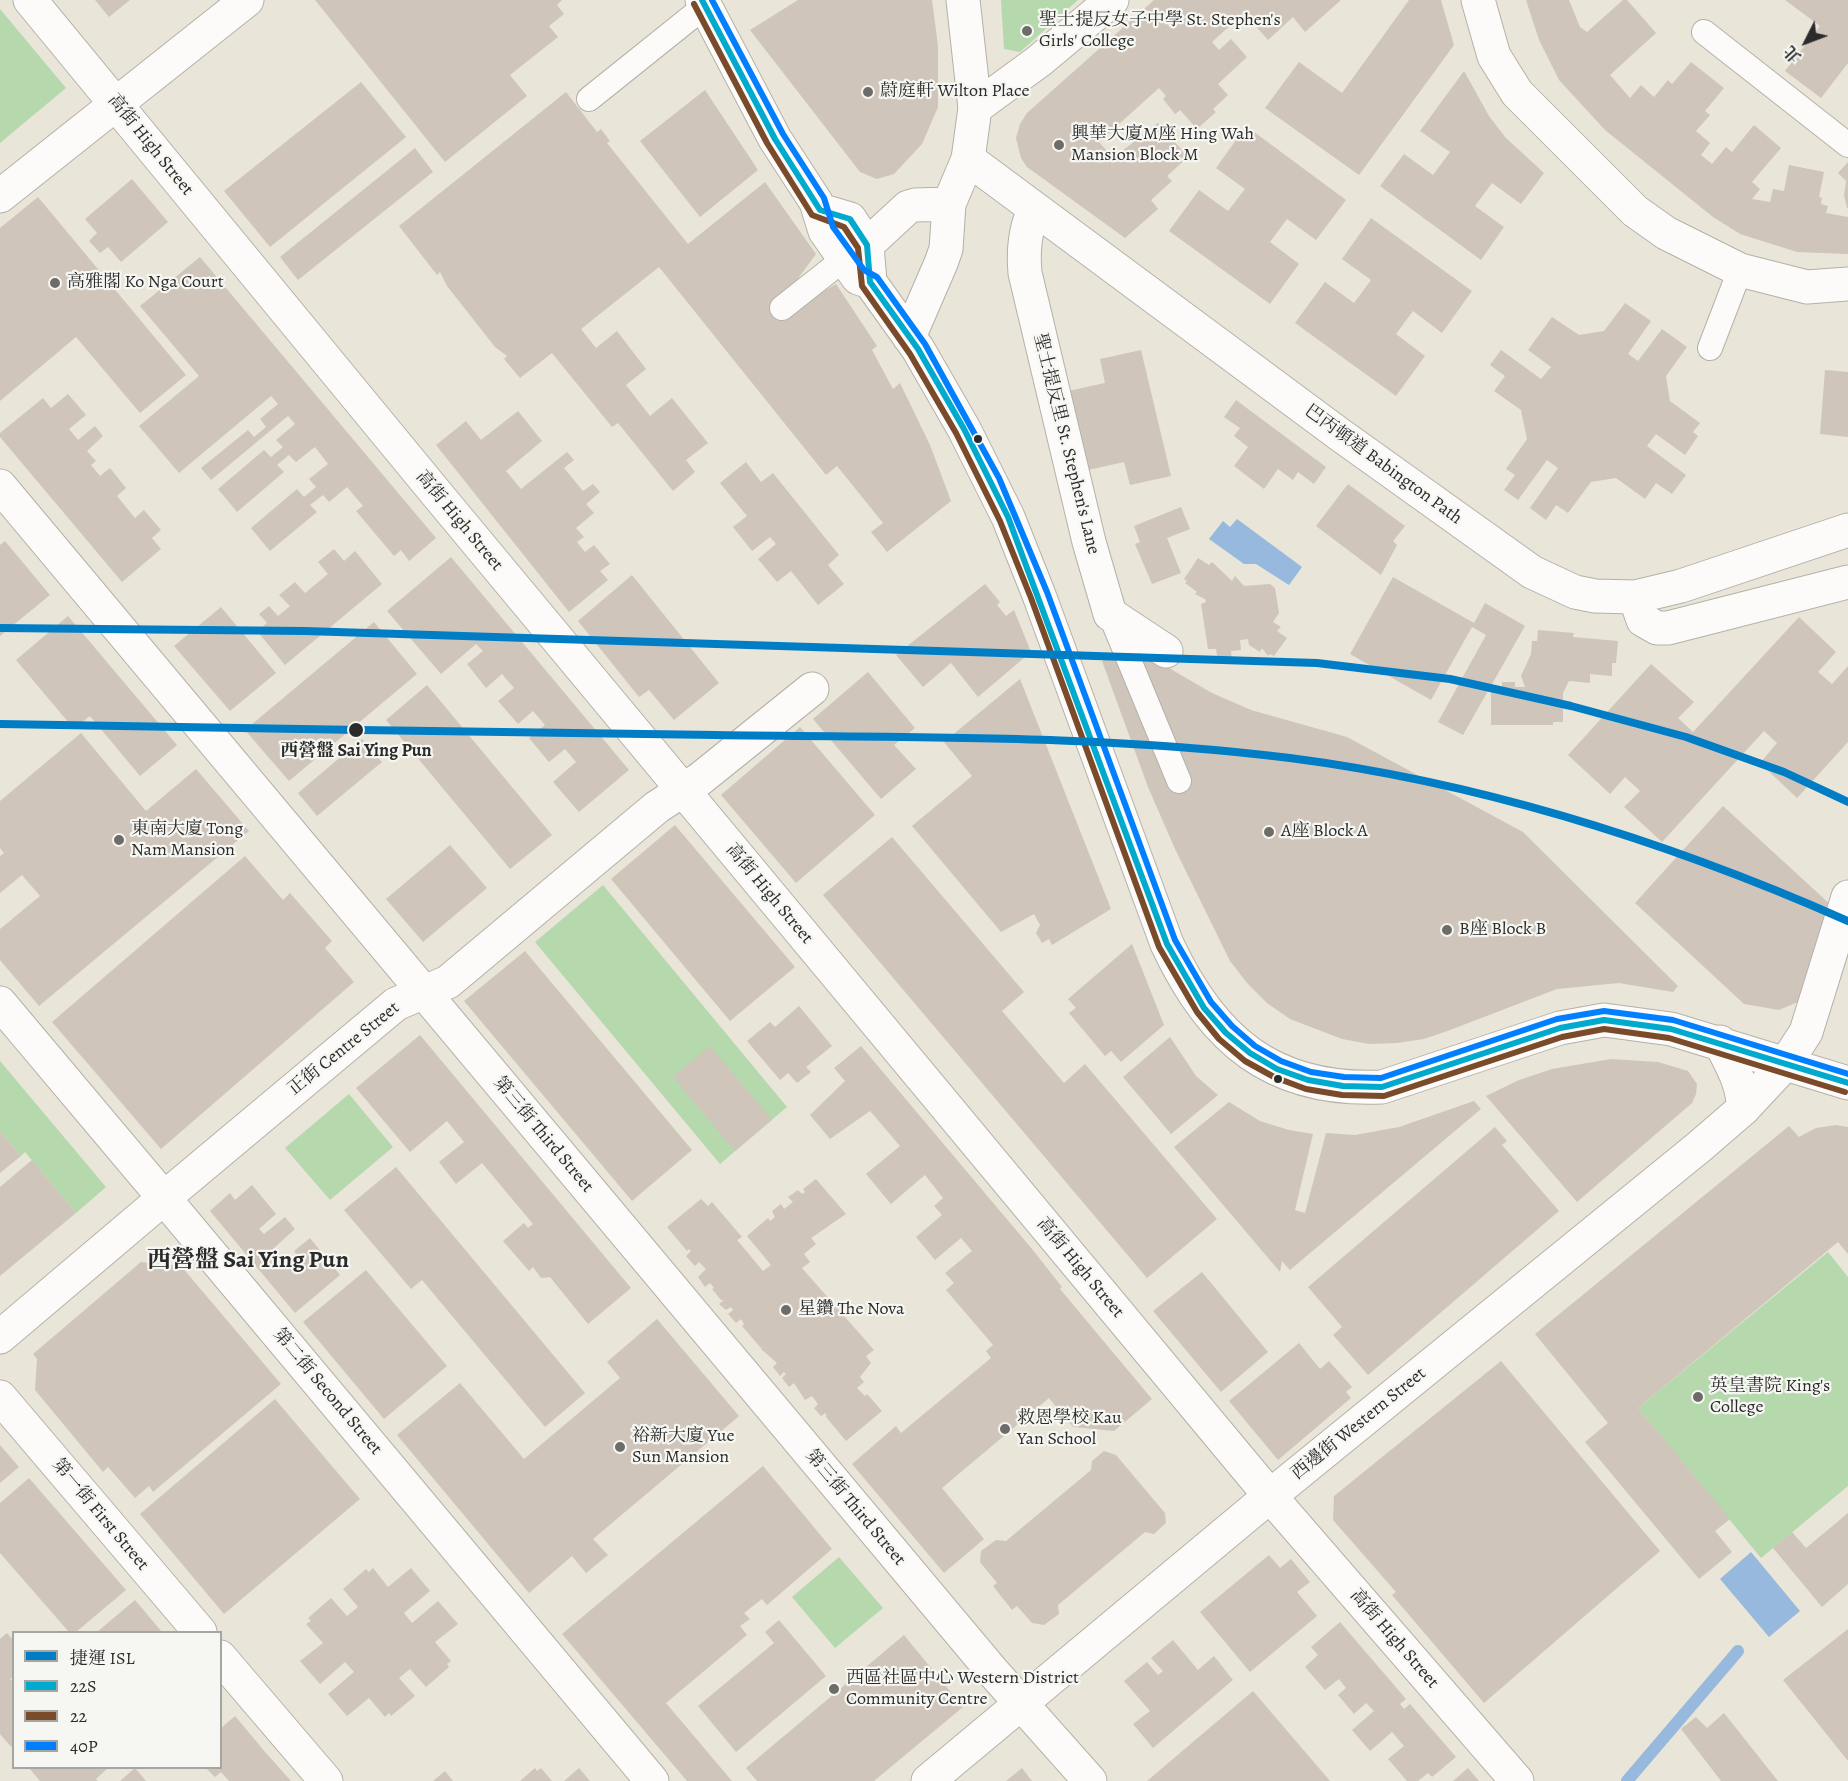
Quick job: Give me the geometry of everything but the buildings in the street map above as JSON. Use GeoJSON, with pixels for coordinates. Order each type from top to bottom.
{"type":"FeatureCollection","features":[{"type":"Feature","properties":{"kind":"street","name":"高街 High Street"},"geometry":{"type":"LineString","coordinates":[[30,0],[682,790],[1270,1496],[1517,1781]]}},
{"type":"Feature","properties":{"kind":"street"},"geometry":{"type":"LineString","coordinates":[[0,196],[247,0]]}},
{"type":"Feature","properties":{"kind":"street"},"geometry":{"type":"LineString","coordinates":[[909,337],[946,249],[949,204],[968,159],[975,108],[963,0]]}},
{"type":"Feature","properties":{"kind":"street"},"geometry":{"type":"LineString","coordinates":[[975,108],[1039,61],[1112,0]]}},
{"type":"Feature","properties":{"kind":"street"},"geometry":{"type":"LineString","coordinates":[[1478,0],[1494,56],[1517,93],[1635,211],[1675,238],[1740,270],[1807,287],[1848,284]]}},
{"type":"Feature","properties":{"kind":"street"},"geometry":{"type":"LineString","coordinates":[[704,3],[775,139],[820,210],[825,231],[856,252],[870,282],[909,337],[964,429],[1008,517],[1167,944],[1213,1022],[1233,1041],[1252,1056],[1286,1073],[1319,1083],[1353,1089],[1382,1087],[1409,1080],[1582,1022],[1604,1020],[1633,1022],[1719,1042],[1848,1083]]}},
{"type":"Feature","properties":{"kind":"street","name":"巴丙頓道 Babington Path"},"geometry":{"type":"LineString","coordinates":[[968,159],[1338,434],[1532,572],[1564,587],[1594,596],[1635,597],[1681,586],[1848,530]]}},
{"type":"Feature","properties":{"kind":"street"},"geometry":{"type":"LineString","coordinates":[[856,252],[908,207],[949,204]]}},
{"type":"Feature","properties":{"kind":"street","name":"聖士提反里 St. Stephen's Lane"},"geometry":{"type":"LineString","coordinates":[[1034,209],[1026,229],[1023,250],[1025,273],[1089,542],[1110,614]]}},
{"type":"Feature","properties":{"kind":"street","name":"第三街 Third Street"},"geometry":{"type":"LineString","coordinates":[[0,486],[423,993],[1021,1703],[1090,1781]]}},
{"type":"Feature","properties":{"kind":"street"},"geometry":{"type":"LineString","coordinates":[[1635,597],[1644,620],[1657,628],[1668,628],[1848,582]]}},
{"type":"Feature","properties":{"kind":"street"},"geometry":{"type":"LineString","coordinates":[[1110,614],[1166,651]]}},
{"type":"Feature","properties":{"kind":"street","name":"正街 Centre Street"},"geometry":{"type":"LineString","coordinates":[[0,1336],[396,1004],[448,982],[657,807],[812,689]]}},
{"type":"Feature","properties":{"kind":"street","name":"西邊街 Western Street"},"geometry":{"type":"LineString","coordinates":[[928,1781],[1270,1496],[1743,1109],[1786,1063],[1806,1032],[1848,897]]}},
{"type":"Feature","properties":{"kind":"street","name":"第二街 Second Street"},"geometry":{"type":"LineString","coordinates":[[0,1003],[652,1781]]}},
{"type":"Feature","properties":{"kind":"street"},"geometry":{"type":"LineString","coordinates":[[1719,1042],[1739,1082],[1743,1096],[1743,1109]]}},
{"type":"Feature","properties":{"kind":"street","name":"第一街 First Street"},"geometry":{"type":"LineString","coordinates":[[0,1397],[199,1631]]}},
{"type":"Feature","properties":{"kind":"street"},"geometry":{"type":"LineString","coordinates":[[222,1659],[326,1781]]}},
{"type":"Feature","properties":{"kind":"lane"},"geometry":{"type":"LineString","coordinates":[[589,99],[704,3]]}},
{"type":"Feature","properties":{"kind":"lane"},"geometry":{"type":"LineString","coordinates":[[1704,32],[1848,145]]}},
{"type":"Feature","properties":{"kind":"lane"},"geometry":{"type":"LineString","coordinates":[[782,308],[856,252]]}},
{"type":"Feature","properties":{"kind":"lane"},"geometry":{"type":"LineString","coordinates":[[1710,348],[1740,270]]}},
{"type":"Feature","properties":{"kind":"lane"},"geometry":{"type":"LineString","coordinates":[[1110,614],[1179,781]]}},
{"type":"Feature","properties":{"kind":"green space"},"geometry":{"type":"Polygon","coordinates":[[[1001,0],[1078,0],[1020,52],[1004,49],[1001,0]]]}},
{"type":"Feature","properties":{"kind":"green space"},"geometry":{"type":"Polygon","coordinates":[[[0,9],[66,88],[0,143],[0,9]]]}},
{"type":"Feature","properties":{"kind":"green space"},"geometry":{"type":"Polygon","coordinates":[[[603,885],[787,1107],[720,1164],[535,942],[603,885]]]}},
{"type":"Feature","properties":{"kind":"green space"},"geometry":{"type":"Polygon","coordinates":[[[0,1061],[106,1187],[76,1213],[25,1152],[21,1156],[0,1131],[0,1061]]]}},
{"type":"Feature","properties":{"kind":"green space"},"geometry":{"type":"Polygon","coordinates":[[[349,1094],[393,1147],[330,1200],[285,1148],[349,1094]]]}},
{"type":"Feature","properties":{"kind":"green space"},"geometry":{"type":"Polygon","coordinates":[[[1828,1252],[1848,1277],[1848,1486],[1761,1558],[1638,1408],[1828,1252]]]}},
{"type":"Feature","properties":{"kind":"green space"},"geometry":{"type":"Polygon","coordinates":[[[839,1557],[883,1608],[835,1648],[792,1597],[839,1557]]]}},
{"type":"Feature","properties":{"kind":"water"},"geometry":{"type":"Polygon","coordinates":[[[1237,519],[1302,567],[1289,585],[1256,564],[1244,564],[1209,539],[1223,521],[1230,527],[1237,519]]]}},
{"type":"Feature","properties":{"kind":"water"},"geometry":{"type":"Polygon","coordinates":[[[1751,1552],[1800,1611],[1769,1637],[1720,1579],[1751,1552]]]}},
{"type":"Feature","properties":{"kind":"waterway"},"geometry":{"type":"LineString","coordinates":[[1627,1781],[1738,1651]]}},
{"type":"Feature","properties":{"kind":"metro line","name":"ISL"},"geometry":{"type":"LineString","coordinates":[[0,628],[305,631],[1317,663],[1450,679],[1571,706],[1686,737],[1784,772],[1848,802]]}},
{"type":"Feature","properties":{"kind":"metro line","name":"ISL"},"geometry":{"type":"LineString","coordinates":[[0,724],[1003,739],[1218,750],[1362,769],[1505,800],[1644,841],[1781,892],[1848,921]]}},
{"type":"Feature","properties":{"kind":"transit line","name":"22S"},"geometry":{"type":"LineString","coordinates":[[702,0],[775,139],[820,210],[850,219],[867,245],[870,282],[918,349],[964,429],[1008,517],[1167,944],[1204,1008],[1226,1033],[1250,1053],[1277,1069],[1308,1080],[1343,1086],[1382,1087],[1560,1028],[1604,1020],[1671,1029],[1848,1083]]}},
{"type":"Feature","properties":{"kind":"transit line","name":"40P"},"geometry":{"type":"LineString","coordinates":[[712,0],[783,134],[824,198],[833,227],[864,270],[877,277],[925,344],[999,478],[1047,592],[1175,940],[1211,1002],[1232,1026],[1255,1046],[1281,1061],[1311,1072],[1344,1077],[1381,1078],[1557,1019],[1604,1011],[1673,1020],[1848,1074]]}},
{"type":"Feature","properties":{"kind":"transit line","name":"22"},"geometry":{"type":"LineString","coordinates":[[694,4],[767,143],[812,215],[844,227],[858,248],[862,286],[910,354],[956,433],[1000,521],[1031,598],[1159,947],[1197,1012],[1219,1039],[1245,1061],[1274,1077],[1306,1089],[1342,1095],[1384,1096],[1562,1037],[1604,1029],[1669,1038],[1845,1092]]}},
{"type":"Feature","properties":{"kind":"place","name":"聖士提反女子中學 St. Stephen's Girls' College"},"geometry":{"type":"Point","coordinates":[1027,31]}},
{"type":"Feature","properties":{"kind":"place","name":"蔚庭軒 Wilton Place"},"geometry":{"type":"Point","coordinates":[868,92]}},
{"type":"Feature","properties":{"kind":"place","name":"興華大廈M座 Hing Wah Mansion Block M"},"geometry":{"type":"Point","coordinates":[1059,145]}},
{"type":"Feature","properties":{"kind":"place","name":"高雅閣 Ko Nga Court"},"geometry":{"type":"Point","coordinates":[55,283]}},
{"type":"Feature","properties":{"kind":"place","name":"西營盤 Sai Ying Pun"},"geometry":{"type":"Point","coordinates":[356,730]}},
{"type":"Feature","properties":{"kind":"place","name":"A座 Block A"},"geometry":{"type":"Point","coordinates":[1269,832]}},
{"type":"Feature","properties":{"kind":"place","name":"東南大廈 Tong Nam Mansion"},"geometry":{"type":"Point","coordinates":[119,840]}},
{"type":"Feature","properties":{"kind":"place","name":"B座 Block B"},"geometry":{"type":"Point","coordinates":[1447,930]}},
{"type":"Feature","properties":{"kind":"place","name":"星鑽 The Nova"},"geometry":{"type":"Point","coordinates":[786,1310]}},
{"type":"Feature","properties":{"kind":"place","name":"英皇書院 King's College"},"geometry":{"type":"Point","coordinates":[1698,1397]}},
{"type":"Feature","properties":{"kind":"place","name":"救恩學校 Kau Yan School"},"geometry":{"type":"Point","coordinates":[1005,1429]}},
{"type":"Feature","properties":{"kind":"place","name":"裕新大廈 Yue Sun Mansion"},"geometry":{"type":"Point","coordinates":[620,1447]}},
{"type":"Feature","properties":{"kind":"place","name":"西區社區中心 Western District Community Centre"},"geometry":{"type":"Point","coordinates":[834,1689]}},
{"type":"Feature","properties":{"kind":"district","name":"西營盤 Sai Ying Pun"},"geometry":{"type":"Point","coordinates":[248,1261]}}]}
